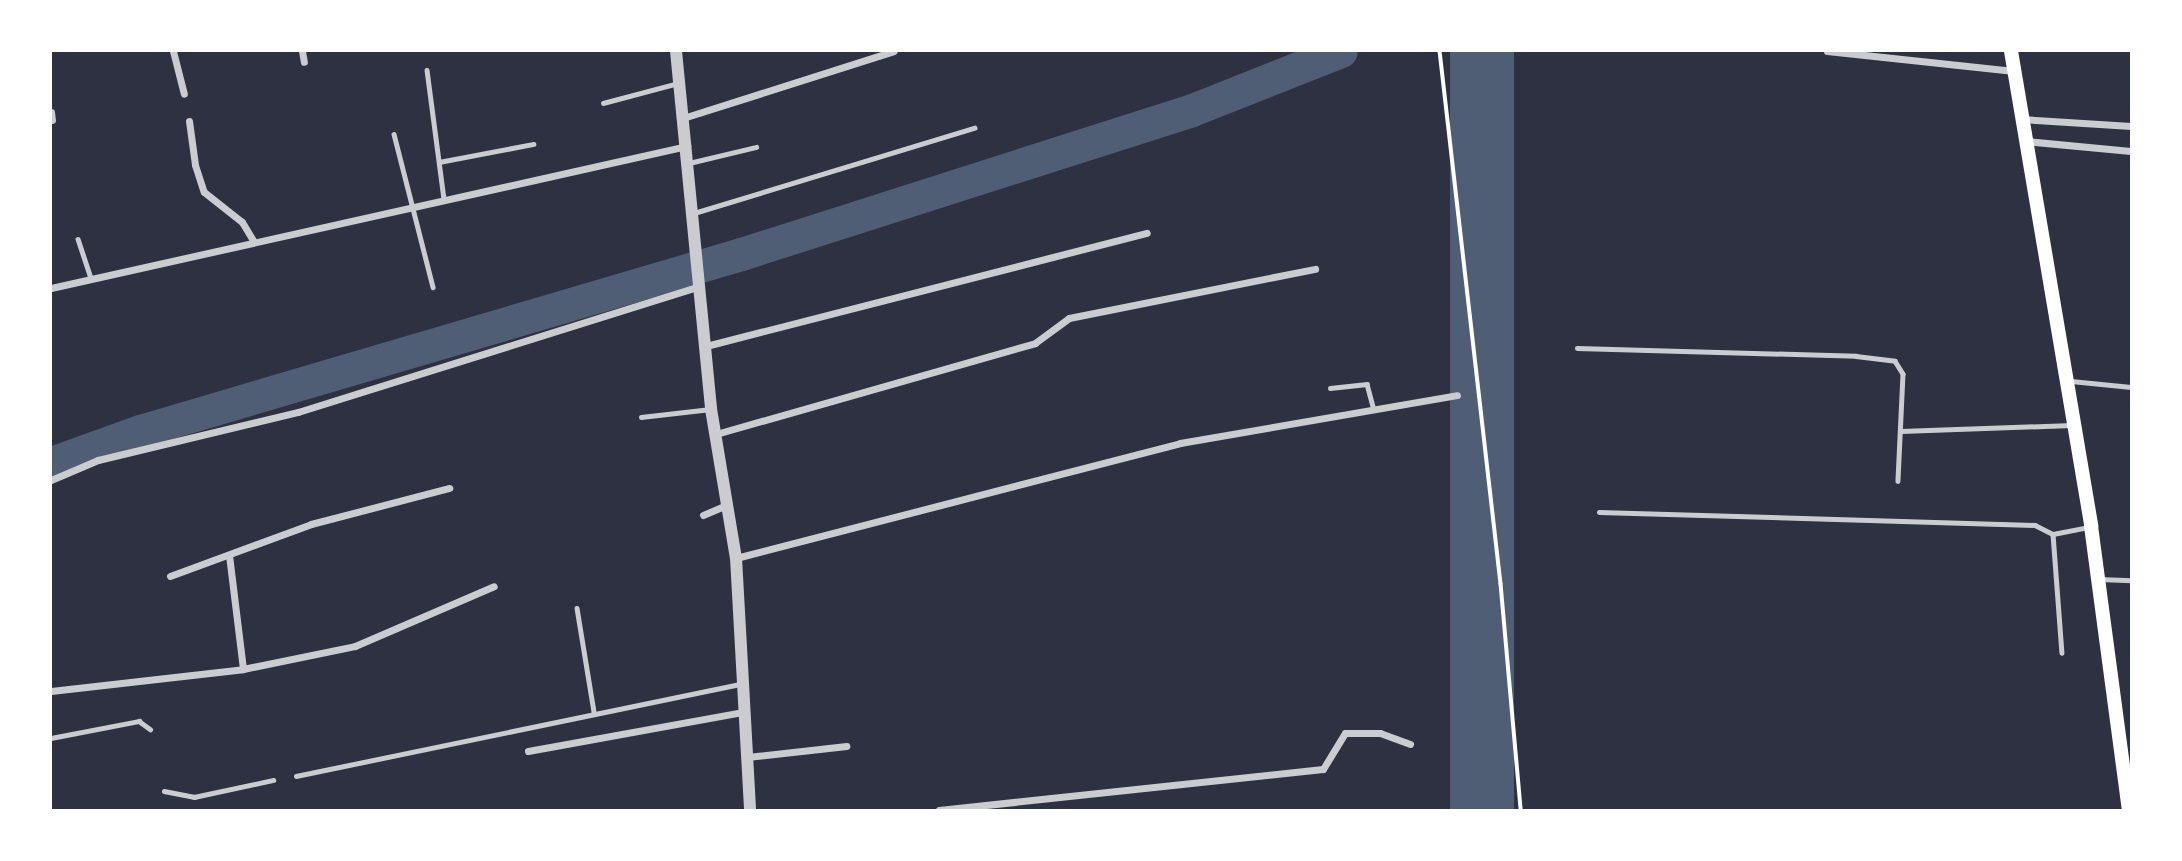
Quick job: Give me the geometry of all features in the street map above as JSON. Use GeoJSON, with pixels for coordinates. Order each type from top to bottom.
{"type":"FeatureCollection","features":[{"type":"Feature","properties":{"kind":"main road"},"geometry":{"type":"LineString","coordinates":[[2011,51],[2091,526],[2129,810]]}},
{"type":"Feature","properties":{"kind":"street"},"geometry":{"type":"LineString","coordinates":[[173,51],[184,94]]}},
{"type":"Feature","properties":{"kind":"street"},"geometry":{"type":"LineString","coordinates":[[302,51],[304,62]]}},
{"type":"Feature","properties":{"kind":"street"},"geometry":{"type":"LineString","coordinates":[[676,51],[711,409],[736,558],[750,810]]}},
{"type":"Feature","properties":{"kind":"street"},"geometry":{"type":"LineString","coordinates":[[683,118],[894,51]]}},
{"type":"Feature","properties":{"kind":"street"},"geometry":{"type":"LineString","coordinates":[[1827,51],[2015,71]]}},
{"type":"Feature","properties":{"kind":"street"},"geometry":{"type":"LineString","coordinates":[[2021,119],[2131,126]]}},
{"type":"Feature","properties":{"kind":"street"},"geometry":{"type":"LineString","coordinates":[[189,121],[195,165],[204,192],[242,222],[254,242]]}},
{"type":"Feature","properties":{"kind":"street"},"geometry":{"type":"LineString","coordinates":[[2025,142],[2131,151]]}},
{"type":"Feature","properties":{"kind":"street"},"geometry":{"type":"LineString","coordinates":[[51,288],[687,146]]}},
{"type":"Feature","properties":{"kind":"street"},"geometry":{"type":"LineString","coordinates":[[705,346],[1147,233]]}},
{"type":"Feature","properties":{"kind":"street"},"geometry":{"type":"LineString","coordinates":[[716,434],[1035,343],[1069,318],[1315,269]]}},
{"type":"Feature","properties":{"kind":"street"},"geometry":{"type":"LineString","coordinates":[[51,480],[98,460],[298,412],[700,283]]}},
{"type":"Feature","properties":{"kind":"street"},"geometry":{"type":"LineString","coordinates":[[736,558],[1180,443],[1457,395]]}},
{"type":"Feature","properties":{"kind":"street"},"geometry":{"type":"LineString","coordinates":[[170,576],[311,524],[449,488]]}},
{"type":"Feature","properties":{"kind":"street"},"geometry":{"type":"LineString","coordinates":[[703,515],[729,504]]}},
{"type":"Feature","properties":{"kind":"street"},"geometry":{"type":"LineString","coordinates":[[229,555],[243,669]]}},
{"type":"Feature","properties":{"kind":"street"},"geometry":{"type":"LineString","coordinates":[[51,691],[243,669],[355,646],[494,586]]}},
{"type":"Feature","properties":{"kind":"street"},"geometry":{"type":"LineString","coordinates":[[528,751],[743,712]]}},
{"type":"Feature","properties":{"kind":"street"},"geometry":{"type":"LineString","coordinates":[[939,810],[1323,769],[1345,733],[1380,733],[1410,744]]}},
{"type":"Feature","properties":{"kind":"street"},"geometry":{"type":"LineString","coordinates":[[747,757],[846,746]]}},
{"type":"Feature","properties":{"kind":"lane"},"geometry":{"type":"LineString","coordinates":[[427,70],[444,199]]}},
{"type":"Feature","properties":{"kind":"lane"},"geometry":{"type":"LineString","coordinates":[[603,103],[679,83]]}},
{"type":"Feature","properties":{"kind":"lane"},"geometry":{"type":"LineString","coordinates":[[693,213],[974,128]]}},
{"type":"Feature","properties":{"kind":"lane"},"geometry":{"type":"LineString","coordinates":[[394,134],[409,206],[433,287]]}},
{"type":"Feature","properties":{"kind":"lane"},"geometry":{"type":"LineString","coordinates":[[439,162],[533,144]]}},
{"type":"Feature","properties":{"kind":"lane"},"geometry":{"type":"LineString","coordinates":[[689,163],[756,147]]}},
{"type":"Feature","properties":{"kind":"lane"},"geometry":{"type":"LineString","coordinates":[[78,239],[91,279]]}},
{"type":"Feature","properties":{"kind":"lane"},"geometry":{"type":"LineString","coordinates":[[1577,348],[1880,357],[1895,361],[1903,374],[1898,481]]}},
{"type":"Feature","properties":{"kind":"lane"},"geometry":{"type":"LineString","coordinates":[[2066,381],[2131,387]]}},
{"type":"Feature","properties":{"kind":"lane"},"geometry":{"type":"LineString","coordinates":[[1330,388],[1367,384],[1375,411]]}},
{"type":"Feature","properties":{"kind":"lane"},"geometry":{"type":"LineString","coordinates":[[641,417],[711,409]]}},
{"type":"Feature","properties":{"kind":"lane"},"geometry":{"type":"LineString","coordinates":[[1901,431],[2074,425]]}},
{"type":"Feature","properties":{"kind":"lane"},"geometry":{"type":"LineString","coordinates":[[1599,512],[2021,521],[2053,534],[2091,526]]}},
{"type":"Feature","properties":{"kind":"lane"},"geometry":{"type":"LineString","coordinates":[[2053,534],[2062,653]]}},
{"type":"Feature","properties":{"kind":"lane"},"geometry":{"type":"LineString","coordinates":[[2099,579],[2131,580]]}},
{"type":"Feature","properties":{"kind":"lane"},"geometry":{"type":"LineString","coordinates":[[576,608],[594,712]]}},
{"type":"Feature","properties":{"kind":"lane"},"geometry":{"type":"LineString","coordinates":[[296,776],[743,683]]}},
{"type":"Feature","properties":{"kind":"lane"},"geometry":{"type":"LineString","coordinates":[[51,738],[139,721],[150,729]]}},
{"type":"Feature","properties":{"kind":"lane"},"geometry":{"type":"LineString","coordinates":[[164,791],[194,797],[273,780]]}},
{"type":"Feature","properties":{"kind":"path"},"geometry":{"type":"LineString","coordinates":[[1440,51],[1501,584],[1521,810]]}},
{"type":"Feature","properties":{"kind":"water"},"geometry":{"type":"Polygon","coordinates":[[[1450,51],[1514,51],[1514,810],[1450,810],[1450,51]]]}},
{"type":"Feature","properties":{"kind":"waterway"},"geometry":{"type":"LineString","coordinates":[[51,463],[140,431],[741,254],[1192,110],[1341,51]]}}]}
